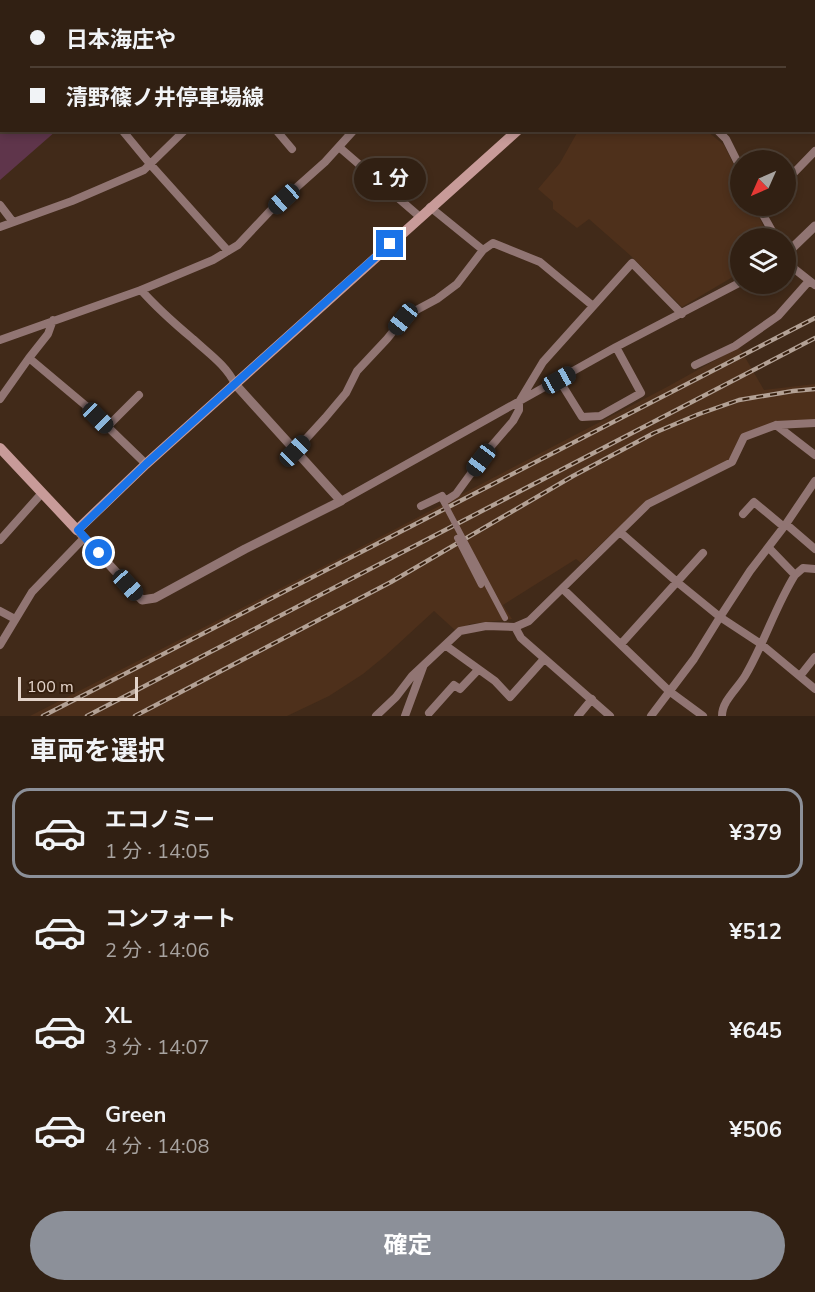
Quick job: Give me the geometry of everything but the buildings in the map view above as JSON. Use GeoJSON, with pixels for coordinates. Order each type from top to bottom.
{"type":"FeatureCollection","features":[{"type":"Feature","properties":{"kind":"main road"},"geometry":{"type":"LineString","coordinates":[[0,448],[81,534],[146,464],[516,132]]}},
{"type":"Feature","properties":{"kind":"street"},"geometry":{"type":"LineString","coordinates":[[124,132],[228,251]]}},
{"type":"Feature","properties":{"kind":"street"},"geometry":{"type":"LineString","coordinates":[[0,227],[72,201],[144,170],[183,132]]}},
{"type":"Feature","properties":{"kind":"street"},"geometry":{"type":"LineString","coordinates":[[278,132],[292,149]]}},
{"type":"Feature","properties":{"kind":"street"},"geometry":{"type":"LineString","coordinates":[[0,340],[141,290],[213,260],[238,245],[352,132]]}},
{"type":"Feature","properties":{"kind":"street"},"geometry":{"type":"LineString","coordinates":[[719,132],[732,150]]}},
{"type":"Feature","properties":{"kind":"street"},"geometry":{"type":"LineString","coordinates":[[727,141],[730,132]]}},
{"type":"Feature","properties":{"kind":"street"},"geometry":{"type":"LineString","coordinates":[[339,147],[420,218]]}},
{"type":"Feature","properties":{"kind":"street"},"geometry":{"type":"LineString","coordinates":[[796,171],[814,154]]}},
{"type":"Feature","properties":{"kind":"street"},"geometry":{"type":"LineString","coordinates":[[0,205],[13,222]]}},
{"type":"Feature","properties":{"kind":"street"},"geometry":{"type":"LineString","coordinates":[[430,207],[483,250]]}},
{"type":"Feature","properties":{"kind":"street"},"geometry":{"type":"LineString","coordinates":[[796,246],[815,226]]}},
{"type":"Feature","properties":{"kind":"street"},"geometry":{"type":"LineString","coordinates":[[295,451],[346,393],[357,371],[403,319],[457,284],[483,250],[493,243],[540,262],[593,306]]}},
{"type":"Feature","properties":{"kind":"street"},"geometry":{"type":"LineString","coordinates":[[421,506],[442,496],[445,501],[456,494],[488,450],[513,421],[519,410],[519,402],[543,362],[632,263],[682,314]]}},
{"type":"Feature","properties":{"kind":"street"},"geometry":{"type":"LineString","coordinates":[[695,365],[735,346],[778,316],[812,283],[796,270]]}},
{"type":"Feature","properties":{"kind":"street"},"geometry":{"type":"LineString","coordinates":[[0,645],[32,592],[81,534],[142,600],[155,598],[245,549],[341,501],[616,347],[730,288]]}},
{"type":"Feature","properties":{"kind":"street"},"geometry":{"type":"LineString","coordinates":[[141,290],[155,306],[230,374],[235,384],[341,501]]}},
{"type":"Feature","properties":{"kind":"street"},"geometry":{"type":"LineString","coordinates":[[0,399],[28,358],[48,334],[52,320]]}},
{"type":"Feature","properties":{"kind":"street"},"geometry":{"type":"LineString","coordinates":[[559,380],[582,417],[600,416],[641,393],[616,347]]}},
{"type":"Feature","properties":{"kind":"street"},"geometry":{"type":"LineString","coordinates":[[28,358],[85,405],[146,464]]}},
{"type":"Feature","properties":{"kind":"street"},"geometry":{"type":"LineString","coordinates":[[107,427],[139,395]]}},
{"type":"Feature","properties":{"kind":"street"},"geometry":{"type":"LineString","coordinates":[[376,716],[396,697],[412,676],[460,631],[486,626],[515,627],[529,621],[648,504],[732,462],[744,437],[776,425],[815,423]]}},
{"type":"Feature","properties":{"kind":"street"},"geometry":{"type":"LineString","coordinates":[[776,425],[815,455]]}},
{"type":"Feature","properties":{"kind":"street"},"geometry":{"type":"LineString","coordinates":[[651,716],[694,659],[750,571],[769,548],[815,481]]}},
{"type":"Feature","properties":{"kind":"street"},"geometry":{"type":"LineString","coordinates":[[0,540],[42,493]]}},
{"type":"Feature","properties":{"kind":"street"},"geometry":{"type":"LineString","coordinates":[[442,499],[505,618]]}},
{"type":"Feature","properties":{"kind":"street"},"geometry":{"type":"LineString","coordinates":[[743,514],[754,502],[815,549]]}},
{"type":"Feature","properties":{"kind":"street"},"geometry":{"type":"LineString","coordinates":[[620,532],[677,582],[720,616],[761,644],[815,689]]}},
{"type":"Feature","properties":{"kind":"street"},"geometry":{"type":"LineString","coordinates":[[457,538],[482,585]]}},
{"type":"Feature","properties":{"kind":"street"},"geometry":{"type":"LineString","coordinates":[[769,548],[795,575]]}},
{"type":"Feature","properties":{"kind":"street"},"geometry":{"type":"LineString","coordinates":[[621,644],[703,553]]}},
{"type":"Feature","properties":{"kind":"street"},"geometry":{"type":"LineString","coordinates":[[722,716],[722,709],[744,677],[795,575],[804,568],[815,569]]}},
{"type":"Feature","properties":{"kind":"street"},"geometry":{"type":"LineString","coordinates":[[563,589],[669,691],[703,716]]}},
{"type":"Feature","properties":{"kind":"street"},"geometry":{"type":"LineString","coordinates":[[0,611],[15,619]]}},
{"type":"Feature","properties":{"kind":"street"},"geometry":{"type":"LineString","coordinates":[[515,627],[521,638],[610,716]]}},
{"type":"Feature","properties":{"kind":"street"},"geometry":{"type":"LineString","coordinates":[[445,645],[495,681],[510,697],[544,659]]}},
{"type":"Feature","properties":{"kind":"street"},"geometry":{"type":"LineString","coordinates":[[800,676],[815,657]]}},
{"type":"Feature","properties":{"kind":"street"},"geometry":{"type":"LineString","coordinates":[[405,716],[423,666]]}},
{"type":"Feature","properties":{"kind":"street"},"geometry":{"type":"LineString","coordinates":[[429,713],[454,685],[460,689],[478,670]]}},
{"type":"Feature","properties":{"kind":"street"},"geometry":{"type":"LineString","coordinates":[[578,716],[592,699]]}},
{"type":"Feature","properties":{"kind":"shaded area"},"geometry":{"type":"Polygon","coordinates":[[[0,132],[55,132],[0,180],[0,132]]]}},
{"type":"Feature","properties":{"kind":"shaded area"},"geometry":{"type":"Polygon","coordinates":[[[577,132],[708,132],[724,145],[730,157],[730,216],[759,216],[764,228],[730,228],[730,279],[682,307],[631,256],[589,219],[577,228],[553,209],[553,202],[538,189],[560,163],[577,132]]]}},
{"type":"Feature","properties":{"kind":"shaded area"},"geometry":{"type":"Polygon","coordinates":[[[739,347],[764,390],[815,384],[815,420],[750,431],[739,438],[730,460],[649,499],[581,563],[576,559],[503,605],[512,619],[470,624],[456,631],[434,611],[363,674],[329,696],[287,716],[30,716],[338,559],[739,347]]]}},
{"type":"Feature","properties":{"kind":"railway"},"geometry":{"type":"LineString","coordinates":[[43,716],[815,318]]}},
{"type":"Feature","properties":{"kind":"railway"},"geometry":{"type":"LineString","coordinates":[[87,716],[815,338]]}},
{"type":"Feature","properties":{"kind":"railway"},"geometry":{"type":"LineString","coordinates":[[135,716],[391,582],[573,476],[654,433],[739,400],[815,389]]}},
{"type":"Feature","properties":{"kind":"route"},"geometry":{"type":"LineString","coordinates":[[99,553],[78,530],[146,464],[390,244]]}}]}
